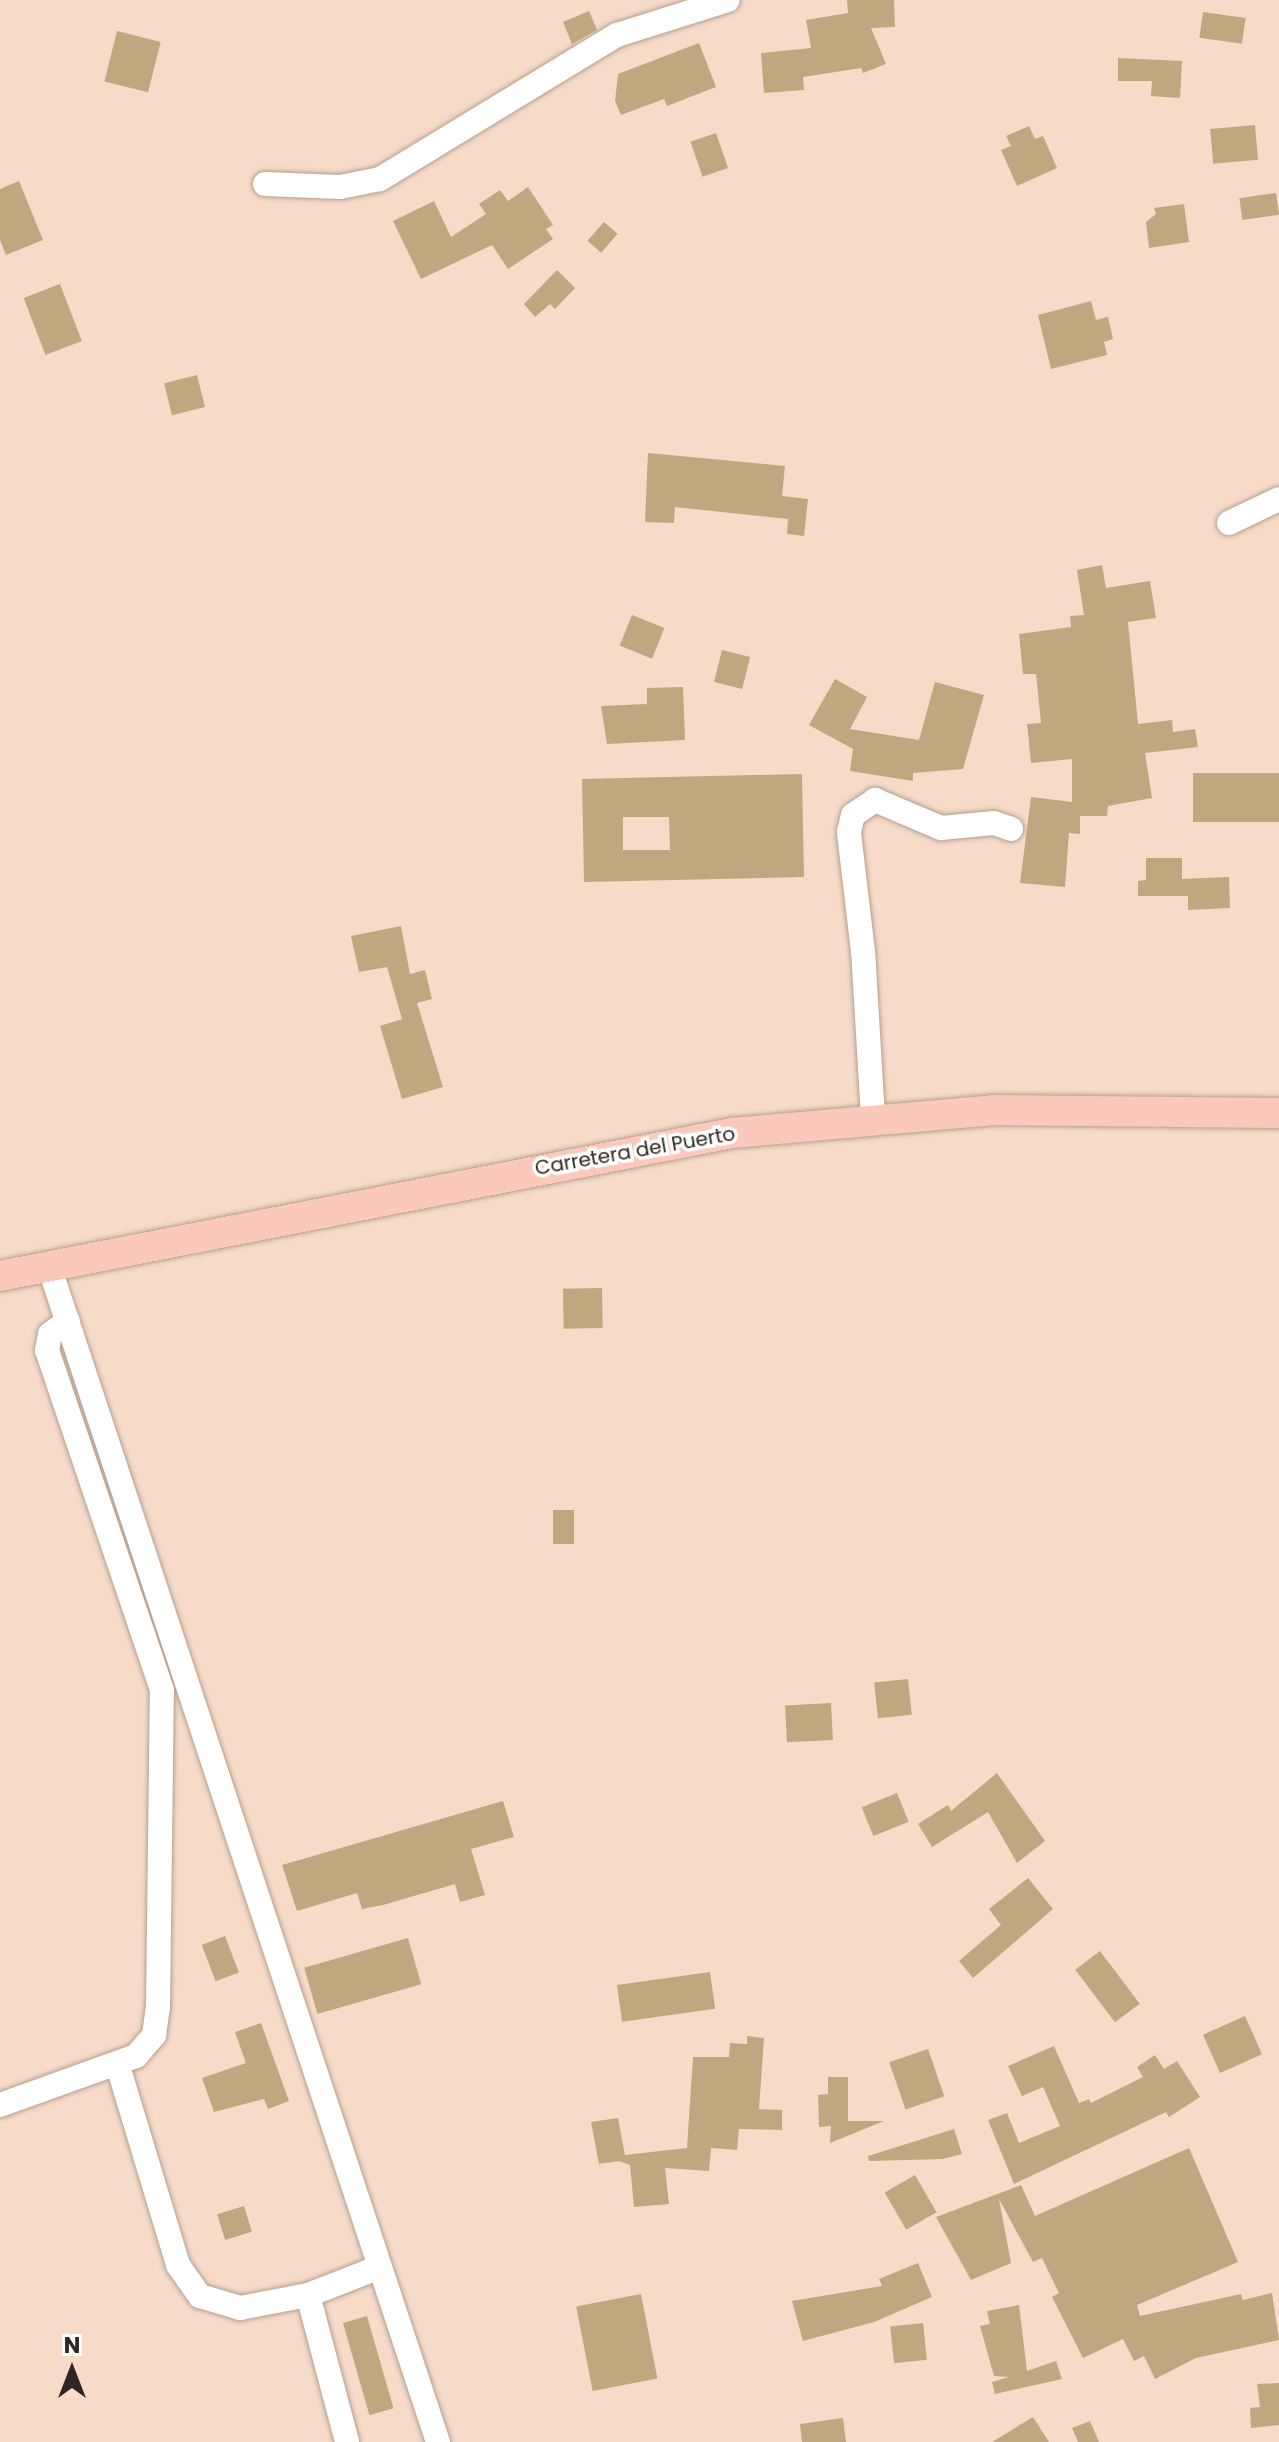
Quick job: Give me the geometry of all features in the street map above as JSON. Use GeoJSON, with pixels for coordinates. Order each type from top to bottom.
{"type":"FeatureCollection","features":[{"type":"Feature","properties":{"kind":"main road","name":"Carretera del Puerto"},"geometry":{"type":"LineString","coordinates":[[0,1276],[732,1133],[873,1118],[994,1110],[1279,1113]]}},
{"type":"Feature","properties":{"kind":"street"},"geometry":{"type":"LineString","coordinates":[[265,184],[340,187],[388,176],[617,35],[728,0]]}},
{"type":"Feature","properties":{"kind":"street"},"geometry":{"type":"LineString","coordinates":[[1229,523],[1279,499]]}},
{"type":"Feature","properties":{"kind":"street"},"geometry":{"type":"LineString","coordinates":[[873,1118],[863,952],[849,832],[853,815],[875,800],[941,828],[994,823],[1011,829]]}},
{"type":"Feature","properties":{"kind":"street"},"geometry":{"type":"LineString","coordinates":[[49,1266],[438,2442]]}},
{"type":"Feature","properties":{"kind":"street"},"geometry":{"type":"LineString","coordinates":[[0,2105],[118,2066],[136,2056],[154,2035],[158,2007],[165,1725],[162,1690],[47,1350],[50,1334],[68,1321]]}},
{"type":"Feature","properties":{"kind":"street"},"geometry":{"type":"LineString","coordinates":[[118,2066],[178,2265],[200,2296],[240,2308],[308,2295],[380,2267]]}},
{"type":"Feature","properties":{"kind":"street"},"geometry":{"type":"LineString","coordinates":[[308,2295],[347,2442]]}},
{"type":"Feature","properties":{"kind":"building"},"geometry":{"type":"Polygon","coordinates":[[[847,0],[894,0],[895,27],[871,28],[886,64],[863,73],[861,68],[803,77],[804,90],[764,93],[761,53],[811,48],[806,20],[848,13],[847,0]]]}},
{"type":"Feature","properties":{"kind":"building"},"geometry":{"type":"Polygon","coordinates":[[[589,11],[597,30],[572,44],[563,22],[589,11]]]}},
{"type":"Feature","properties":{"kind":"building"},"geometry":{"type":"Polygon","coordinates":[[[1203,12],[1246,18],[1242,44],[1199,38],[1203,12]]]}},
{"type":"Feature","properties":{"kind":"building"},"geometry":{"type":"Polygon","coordinates":[[[117,31],[161,42],[148,92],[104,81],[117,31]]]}},
{"type":"Feature","properties":{"kind":"building"},"geometry":{"type":"Polygon","coordinates":[[[699,43],[716,87],[667,106],[664,99],[621,115],[615,101],[618,74],[699,43]]]}},
{"type":"Feature","properties":{"kind":"building"},"geometry":{"type":"Polygon","coordinates":[[[1118,58],[1182,61],[1180,98],[1151,96],[1152,81],[1118,81],[1118,58]]]}},
{"type":"Feature","properties":{"kind":"building"},"geometry":{"type":"Polygon","coordinates":[[[1255,125],[1258,160],[1213,164],[1210,129],[1255,125]]]}},
{"type":"Feature","properties":{"kind":"building"},"geometry":{"type":"Polygon","coordinates":[[[1029,126],[1035,139],[1043,136],[1057,168],[1017,186],[1001,150],[1011,146],[1006,136],[1029,126]]]}},
{"type":"Feature","properties":{"kind":"building"},"geometry":{"type":"Polygon","coordinates":[[[716,133],[728,168],[703,177],[690,142],[716,133]]]}},
{"type":"Feature","properties":{"kind":"building"},"geometry":{"type":"Polygon","coordinates":[[[19,181],[43,240],[6,255],[0,240],[0,189],[19,181]]]}},
{"type":"Feature","properties":{"kind":"building"},"geometry":{"type":"Polygon","coordinates":[[[528,187],[553,225],[546,229],[553,239],[508,269],[492,245],[421,279],[393,221],[434,201],[451,237],[486,214],[479,204],[500,190],[508,201],[528,187]]]}},
{"type":"Feature","properties":{"kind":"building"},"geometry":{"type":"Polygon","coordinates":[[[1276,193],[1279,215],[1242,220],[1239,198],[1276,193]]]}},
{"type":"Feature","properties":{"kind":"building"},"geometry":{"type":"Polygon","coordinates":[[[1184,204],[1189,242],[1149,248],[1146,222],[1156,214],[1154,208],[1184,204]]]}},
{"type":"Feature","properties":{"kind":"building"},"geometry":{"type":"Polygon","coordinates":[[[604,222],[618,234],[601,253],[588,241],[604,222]]]}},
{"type":"Feature","properties":{"kind":"building"},"geometry":{"type":"Polygon","coordinates":[[[557,270],[575,288],[555,309],[550,304],[535,317],[524,304],[557,270]]]}},
{"type":"Feature","properties":{"kind":"building"},"geometry":{"type":"Polygon","coordinates":[[[60,284],[82,341],[45,355],[24,298],[60,284]]]}},
{"type":"Feature","properties":{"kind":"building"},"geometry":{"type":"Polygon","coordinates":[[[1091,301],[1096,320],[1108,317],[1113,339],[1104,342],[1107,355],[1051,369],[1038,315],[1091,301]]]}},
{"type":"Feature","properties":{"kind":"building"},"geometry":{"type":"Polygon","coordinates":[[[197,375],[205,407],[172,415],[164,383],[197,375]]]}},
{"type":"Feature","properties":{"kind":"building"},"geometry":{"type":"Polygon","coordinates":[[[648,453],[785,466],[782,496],[808,499],[804,536],[787,534],[788,519],[675,507],[674,523],[645,522],[648,453]]]}},
{"type":"Feature","properties":{"kind":"building"},"geometry":{"type":"Polygon","coordinates":[[[1102,565],[1106,588],[1150,581],[1156,618],[1128,622],[1138,724],[1172,720],[1173,732],[1195,729],[1198,747],[1145,753],[1152,798],[1108,806],[1107,816],[1080,816],[1080,834],[1069,833],[1065,887],[1020,883],[1031,797],[1072,802],[1072,759],[1031,763],[1027,724],[1041,723],[1036,674],[1023,674],[1019,634],[1071,627],[1070,616],[1084,615],[1077,570],[1102,565]]]}},
{"type":"Feature","properties":{"kind":"building"},"geometry":{"type":"Polygon","coordinates":[[[632,615],[664,628],[652,659],[620,646],[632,615]]]}},
{"type":"Feature","properties":{"kind":"building"},"geometry":{"type":"Polygon","coordinates":[[[722,650],[750,657],[742,689],[714,682],[722,650]]]}},
{"type":"Feature","properties":{"kind":"building"},"geometry":{"type":"Polygon","coordinates":[[[835,679],[867,697],[850,729],[919,740],[935,682],[984,695],[963,769],[913,773],[913,781],[850,771],[853,749],[809,725],[835,679]]]}},
{"type":"Feature","properties":{"kind":"building"},"geometry":{"type":"Polygon","coordinates":[[[683,687],[685,740],[607,744],[601,706],[647,704],[647,688],[683,687]]]}},
{"type":"Feature","properties":{"kind":"building"},"geometry":{"type":"Polygon","coordinates":[[[1193,773],[1279,773],[1279,822],[1193,822],[1193,773]]]}},
{"type":"Feature","properties":{"kind":"building"},"geometry":{"type":"Polygon","coordinates":[[[802,774],[804,877],[584,882],[582,779],[802,774]],[[623,817],[623,850],[670,850],[669,817],[623,817]]]}},
{"type":"Feature","properties":{"kind":"building"},"geometry":{"type":"Polygon","coordinates":[[[1146,858],[1182,858],[1182,879],[1229,877],[1230,908],[1188,910],[1188,896],[1138,896],[1138,881],[1146,880],[1146,858]]]}},
{"type":"Feature","properties":{"kind":"building"},"geometry":{"type":"Polygon","coordinates":[[[401,926],[410,974],[425,970],[432,999],[417,1003],[443,1087],[402,1099],[380,1026],[402,1019],[387,967],[359,972],[351,936],[401,926]]]}},
{"type":"Feature","properties":{"kind":"building"},"geometry":{"type":"Polygon","coordinates":[[[602,1288],[603,1328],[564,1329],[563,1289],[602,1288]]]}},
{"type":"Feature","properties":{"kind":"building"},"geometry":{"type":"Polygon","coordinates":[[[553,1510],[574,1510],[574,1544],[553,1544],[553,1510]]]}},
{"type":"Feature","properties":{"kind":"building"},"geometry":{"type":"Polygon","coordinates":[[[908,1679],[912,1715],[878,1718],[874,1683],[908,1679]]]}},
{"type":"Feature","properties":{"kind":"building"},"geometry":{"type":"Polygon","coordinates":[[[831,1703],[833,1740],[787,1742],[785,1705],[831,1703]]]}},
{"type":"Feature","properties":{"kind":"building"},"geometry":{"type":"Polygon","coordinates":[[[997,1773],[1045,1841],[1017,1863],[988,1812],[932,1847],[918,1824],[948,1805],[951,1811],[997,1773]]]}},
{"type":"Feature","properties":{"kind":"building"},"geometry":{"type":"Polygon","coordinates":[[[897,1793],[909,1822],[873,1836],[862,1807],[897,1793]]]}},
{"type":"Feature","properties":{"kind":"building"},"geometry":{"type":"Polygon","coordinates":[[[503,1801],[514,1837],[471,1849],[485,1895],[460,1902],[455,1884],[362,1909],[357,1893],[297,1911],[282,1865],[503,1801]]]}},
{"type":"Feature","properties":{"kind":"building"},"geometry":{"type":"Polygon","coordinates":[[[1028,1878],[1053,1909],[973,1978],[959,1961],[1001,1925],[989,1909],[1028,1878]]]}},
{"type":"Feature","properties":{"kind":"building"},"geometry":{"type":"Polygon","coordinates":[[[225,1936],[239,1972],[216,1981],[202,1945],[225,1936]]]}},
{"type":"Feature","properties":{"kind":"building"},"geometry":{"type":"Polygon","coordinates":[[[408,1938],[421,1984],[317,2014],[304,1968],[408,1938]]]}},
{"type":"Feature","properties":{"kind":"building"},"geometry":{"type":"Polygon","coordinates":[[[1100,1951],[1140,2004],[1115,2022],[1075,1970],[1100,1951]]]}},
{"type":"Feature","properties":{"kind":"building"},"geometry":{"type":"Polygon","coordinates":[[[710,1972],[715,2009],[622,2022],[617,1985],[710,1972]]]}},
{"type":"Feature","properties":{"kind":"building"},"geometry":{"type":"Polygon","coordinates":[[[1245,2016],[1262,2054],[1220,2073],[1203,2035],[1245,2016]]]}},
{"type":"Feature","properties":{"kind":"building"},"geometry":{"type":"Polygon","coordinates":[[[261,2023],[289,2101],[268,2109],[264,2099],[214,2112],[202,2078],[246,2063],[235,2032],[261,2023]]]}},
{"type":"Feature","properties":{"kind":"building"},"geometry":{"type":"Polygon","coordinates":[[[747,2036],[764,2038],[759,2109],[782,2110],[782,2130],[739,2129],[737,2150],[711,2148],[709,2171],[665,2168],[669,2204],[634,2207],[630,2165],[619,2161],[599,2164],[591,2122],[618,2118],[625,2155],[687,2148],[693,2057],[729,2057],[730,2043],[747,2044],[747,2036]]]}},
{"type":"Feature","properties":{"kind":"building"},"geometry":{"type":"Polygon","coordinates":[[[1054,2046],[1079,2103],[1089,2099],[1091,2103],[1143,2077],[1137,2067],[1155,2055],[1164,2069],[1177,2061],[1200,2097],[1169,2117],[1166,2112],[1014,2184],[988,2120],[1007,2113],[1019,2143],[1060,2126],[1043,2087],[1022,2096],[1008,2066],[1054,2046]]]}},
{"type":"Feature","properties":{"kind":"building"},"geometry":{"type":"Polygon","coordinates":[[[928,2049],[944,2096],[906,2110],[889,2062],[928,2049]]]}},
{"type":"Feature","properties":{"kind":"building"},"geometry":{"type":"Polygon","coordinates":[[[828,2077],[848,2077],[848,2121],[884,2121],[830,2143],[831,2126],[819,2127],[818,2095],[828,2094],[828,2077]]]}},
{"type":"Feature","properties":{"kind":"building"},"geometry":{"type":"Polygon","coordinates":[[[954,2129],[962,2154],[943,2159],[869,2161],[868,2156],[954,2129]]]}},
{"type":"Feature","properties":{"kind":"building"},"geometry":{"type":"Polygon","coordinates":[[[1189,2148],[1238,2262],[1137,2305],[1140,2316],[1241,2294],[1243,2300],[1272,2293],[1279,2340],[1196,2358],[1155,2379],[1144,2356],[1134,2361],[1123,2339],[1083,2358],[1052,2297],[1059,2293],[1042,2258],[1033,2262],[999,2199],[1011,2263],[971,2280],[936,2217],[1021,2185],[1035,2216],[1189,2148]]]}},
{"type":"Feature","properties":{"kind":"building"},"geometry":{"type":"Polygon","coordinates":[[[915,2175],[936,2212],[906,2230],[885,2192],[915,2175]]]}},
{"type":"Feature","properties":{"kind":"building"},"geometry":{"type":"Polygon","coordinates":[[[244,2206],[252,2232],[225,2240],[217,2214],[244,2206]]]}},
{"type":"Feature","properties":{"kind":"building"},"geometry":{"type":"Polygon","coordinates":[[[918,2263],[932,2297],[874,2322],[803,2341],[792,2301],[882,2286],[879,2279],[918,2263]]]}},
{"type":"Feature","properties":{"kind":"building"},"geometry":{"type":"Polygon","coordinates":[[[641,2294],[657,2378],[593,2391],[576,2307],[641,2294]]]}},
{"type":"Feature","properties":{"kind":"building"},"geometry":{"type":"Polygon","coordinates":[[[1019,2305],[1027,2371],[1056,2361],[1062,2379],[995,2394],[992,2382],[1009,2377],[994,2376],[980,2326],[990,2324],[987,2311],[1019,2305]]]}},
{"type":"Feature","properties":{"kind":"building"},"geometry":{"type":"Polygon","coordinates":[[[367,2316],[393,2408],[369,2415],[343,2323],[367,2316]]]}},
{"type":"Feature","properties":{"kind":"building"},"geometry":{"type":"Polygon","coordinates":[[[923,2323],[927,2360],[894,2363],[890,2326],[923,2323]]]}},
{"type":"Feature","properties":{"kind":"building"},"geometry":{"type":"Polygon","coordinates":[[[1279,2383],[1279,2425],[1251,2428],[1250,2408],[1260,2407],[1257,2384],[1279,2383]]]}},
{"type":"Feature","properties":{"kind":"building"},"geometry":{"type":"Polygon","coordinates":[[[1033,2417],[1049,2442],[992,2442],[1033,2417]]]}},
{"type":"Feature","properties":{"kind":"building"},"geometry":{"type":"Polygon","coordinates":[[[843,2418],[846,2442],[802,2442],[800,2424],[843,2418]]]}},
{"type":"Feature","properties":{"kind":"building"},"geometry":{"type":"Polygon","coordinates":[[[1090,2421],[1099,2442],[1078,2442],[1072,2428],[1090,2421]]]}}]}
